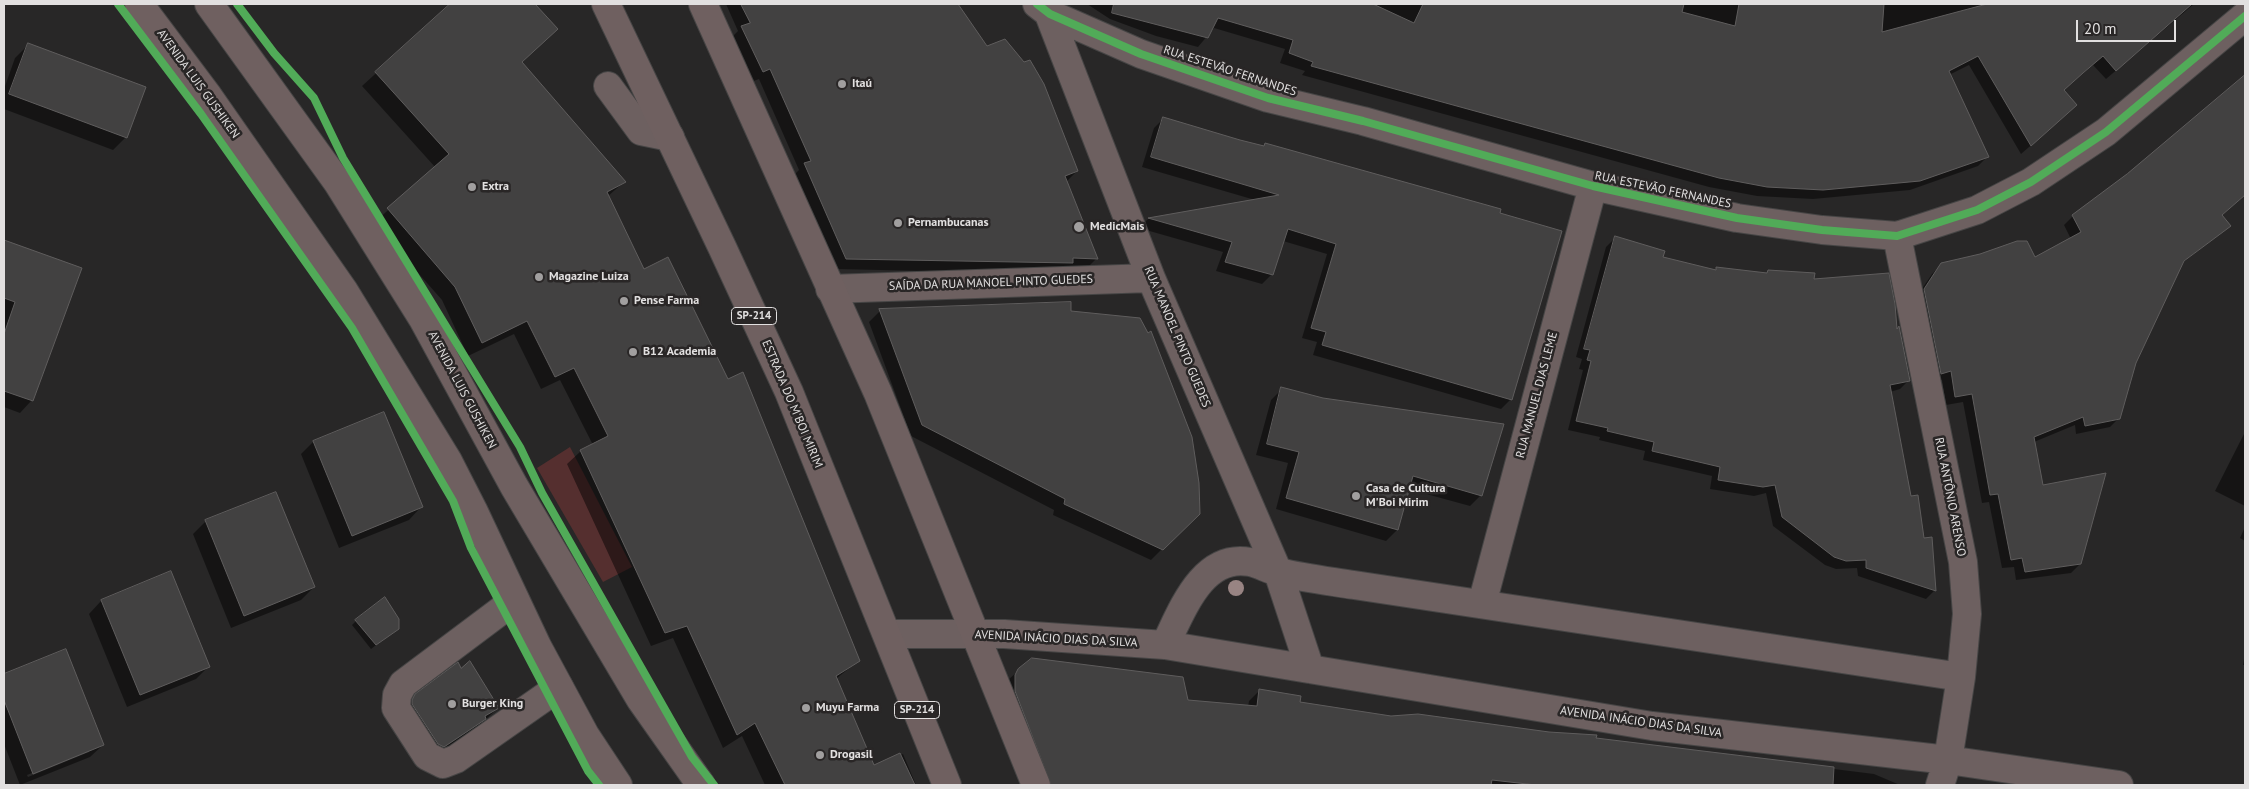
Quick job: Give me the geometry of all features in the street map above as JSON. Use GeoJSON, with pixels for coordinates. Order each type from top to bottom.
{"type":"FeatureCollection","features":[{"type":"Feature","properties":{"kind":"main road","name":"AVENIDA LUIS GUSHIKEN"},"geometry":{"type":"LineString","coordinates":[[139,4],[208,96],[344,291],[448,461],[536,646],[585,735],[618,785]]}},
{"type":"Feature","properties":{"kind":"main road","name":"AVENIDA LUIS GUSHIKEN"},"geometry":{"type":"LineString","coordinates":[[209,4],[338,182],[423,319],[514,486],[641,700],[701,785]]}},
{"type":"Feature","properties":{"kind":"main road","name":"ESTRADA DO M'BOI MIRIM"},"geometry":{"type":"LineString","coordinates":[[606,4],[789,392],[888,634],[947,785]]}},
{"type":"Feature","properties":{"kind":"main road"},"geometry":{"type":"LineString","coordinates":[[703,4],[878,393],[1036,785]]}},
{"type":"Feature","properties":{"kind":"street","name":"RUA ESTEVÃO FERNANDES"},"geometry":{"type":"LineString","coordinates":[[1044,7],[1141,54],[1268,98],[1362,121],[1593,186],[1737,218],[1822,230],[1897,236],[1977,210],[2031,182],[2106,132],[2245,16]]}},
{"type":"Feature","properties":{"kind":"street","name":"RUA MANOEL PINTO GUEDES"},"geometry":{"type":"LineString","coordinates":[[1044,7],[1151,278],[1278,572],[1310,669]]}},
{"type":"Feature","properties":{"kind":"street"},"geometry":{"type":"LineString","coordinates":[[608,86],[641,131],[670,137]]}},
{"type":"Feature","properties":{"kind":"street","name":"RUA MANUEL DIAS LEME"},"geometry":{"type":"LineString","coordinates":[[1482,604],[1593,186]]}},
{"type":"Feature","properties":{"kind":"street","name":"RUA ANTÔNIO ARENSO"},"geometry":{"type":"LineString","coordinates":[[1897,236],[1963,562],[1967,614],[1961,676],[1948,760],[1940,785]]}},
{"type":"Feature","properties":{"kind":"street","name":"SAÍDA DA RUA MANOEL PINTO GUEDES"},"geometry":{"type":"LineString","coordinates":[[830,289],[1151,278]]}},
{"type":"Feature","properties":{"kind":"street"},"geometry":{"type":"LineString","coordinates":[[1165,645],[1191,592],[1216,567],[1232,561],[1250,562],[1278,572],[1961,676]]}},
{"type":"Feature","properties":{"kind":"street"},"geometry":{"type":"LineString","coordinates":[[515,600],[403,684],[397,695],[396,708],[427,756],[443,764],[456,759],[559,687]]}},
{"type":"Feature","properties":{"kind":"street","name":"AVENIDA INÁCIO DIAS DA SILVA"},"geometry":{"type":"LineString","coordinates":[[888,634],[1004,634],[1165,645],[1652,726],[1948,760],[2119,785]]}},
{"type":"Feature","properties":{"kind":"shaded area"},"geometry":{"type":"Polygon","coordinates":[[[570,447],[632,567],[603,582],[537,468],[570,447]]]}},
{"type":"Feature","properties":{"kind":"building"},"geometry":{"type":"Polygon","coordinates":[[[450,4],[535,4],[558,29],[522,62],[626,182],[607,192],[644,269],[668,257],[728,379],[743,372],[860,661],[836,676],[874,765],[900,753],[915,785],[785,785],[755,723],[737,735],[687,626],[665,633],[580,450],[608,436],[574,368],[555,377],[527,321],[482,343],[455,287],[387,208],[449,154],[375,72],[450,4]]]}},
{"type":"Feature","properties":{"kind":"building"},"geometry":{"type":"Polygon","coordinates":[[[741,4],[958,4],[987,46],[1005,39],[1024,62],[1030,60],[1044,84],[1078,171],[1065,176],[1098,259],[1073,258],[1073,263],[846,259],[804,163],[811,161],[770,69],[763,72],[741,26],[750,23],[741,4]]]}},
{"type":"Feature","properties":{"kind":"building"},"geometry":{"type":"Polygon","coordinates":[[[1114,4],[1373,4],[1414,23],[1423,4],[1684,4],[1682,12],[1735,26],[1739,4],[1884,4],[1882,32],[1987,4],[2192,4],[2116,71],[2103,56],[2083,73],[2064,90],[2077,105],[2031,146],[1978,56],[1949,71],[1989,157],[1920,181],[1823,190],[1767,187],[1719,178],[1311,66],[1313,62],[1289,53],[1293,40],[1218,18],[1208,38],[1112,13],[1114,4]]]}},
{"type":"Feature","properties":{"kind":"building"},"geometry":{"type":"Polygon","coordinates":[[[28,43],[146,87],[127,138],[9,94],[28,43]]]}},
{"type":"Feature","properties":{"kind":"building"},"geometry":{"type":"Polygon","coordinates":[[[2245,75],[2245,195],[2222,215],[2231,226],[2184,261],[2136,363],[2120,419],[2085,426],[2083,417],[2034,437],[2043,485],[2106,473],[2081,564],[2025,572],[2022,558],[2011,560],[1998,494],[1990,495],[1972,394],[1955,397],[1951,371],[1941,374],[1924,289],[1941,263],[1980,254],[2017,241],[2027,241],[2035,257],[2081,232],[2072,215],[2127,174],[2245,75]]]}},
{"type":"Feature","properties":{"kind":"building"},"geometry":{"type":"Polygon","coordinates":[[[1163,117],[1240,140],[1264,146],[1265,143],[1501,209],[1500,213],[1562,231],[1512,400],[1322,345],[1326,332],[1311,328],[1336,244],[1288,229],[1273,275],[1225,262],[1232,242],[1148,218],[1279,195],[1151,157],[1163,117]]]}},
{"type":"Feature","properties":{"kind":"building"},"geometry":{"type":"Polygon","coordinates":[[[1615,236],[1665,251],[1663,257],[1716,270],[1716,267],[1767,273],[1768,270],[1815,273],[1814,279],[1889,273],[1895,304],[1897,329],[1899,326],[1910,381],[1890,385],[1911,496],[1918,495],[1924,538],[1932,537],[1936,591],[1866,568],[1866,560],[1846,561],[1834,557],[1782,517],[1775,485],[1763,487],[1718,480],[1720,467],[1652,451],[1654,442],[1607,431],[1608,428],[1576,421],[1591,361],[1587,360],[1590,350],[1584,349],[1615,236]]]}},
{"type":"Feature","properties":{"kind":"building"},"geometry":{"type":"Polygon","coordinates":[[[4,240],[82,268],[33,401],[4,391],[4,334],[15,302],[4,298],[4,240]]]}},
{"type":"Feature","properties":{"kind":"building"},"geometry":{"type":"Polygon","coordinates":[[[1071,302],[1071,311],[1140,318],[1148,333],[1151,331],[1192,437],[1199,483],[1200,514],[1163,550],[1064,504],[1065,499],[922,425],[879,309],[1071,302]]]}},
{"type":"Feature","properties":{"kind":"building"},"geometry":{"type":"Polygon","coordinates":[[[1281,387],[1323,398],[1504,424],[1482,496],[1413,476],[1398,530],[1286,498],[1299,452],[1267,444],[1281,387]]]}},
{"type":"Feature","properties":{"kind":"building"},"geometry":{"type":"Polygon","coordinates":[[[384,412],[423,507],[352,536],[313,441],[384,412]]]}},
{"type":"Feature","properties":{"kind":"building"},"geometry":{"type":"Polygon","coordinates":[[[276,492],[315,587],[244,616],[205,520],[276,492]]]}},
{"type":"Feature","properties":{"kind":"building"},"geometry":{"type":"Polygon","coordinates":[[[171,571],[210,667],[140,695],[101,600],[171,571]]]}},
{"type":"Feature","properties":{"kind":"building"},"geometry":{"type":"Polygon","coordinates":[[[385,597],[399,619],[399,629],[376,645],[355,620],[385,597]]]}},
{"type":"Feature","properties":{"kind":"building"},"geometry":{"type":"Polygon","coordinates":[[[66,649],[104,745],[33,774],[4,700],[4,674],[66,649]]]}},
{"type":"Feature","properties":{"kind":"building"},"geometry":{"type":"Polygon","coordinates":[[[1032,658],[1183,677],[1188,700],[1257,706],[1259,689],[1301,696],[1300,702],[1391,716],[1418,714],[1549,732],[1597,735],[1596,738],[1834,767],[1833,785],[1536,785],[1492,780],[1491,785],[1051,785],[1015,691],[1015,675],[1018,669],[1032,658]]]}},
{"type":"Feature","properties":{"kind":"building","name":"Burger King"},"geometry":{"type":"Polygon","coordinates":[[[470,661],[499,708],[485,716],[486,719],[444,747],[438,744],[412,704],[412,700],[415,694],[458,662],[461,668],[470,661]]]}},
{"type":"Feature","properties":{"kind":"cycle path"},"geometry":{"type":"LineString","coordinates":[[118,4],[201,114],[352,328],[453,501],[471,548],[588,771],[599,785]]}},
{"type":"Feature","properties":{"kind":"cycle path"},"geometry":{"type":"LineString","coordinates":[[237,4],[274,53],[314,98],[343,158],[520,447],[542,493],[692,757],[714,785]]}},
{"type":"Feature","properties":{"kind":"cycle path"},"geometry":{"type":"LineString","coordinates":[[1037,4],[1050,14],[1141,54],[1268,98],[1363,121],[1593,186],[1737,218],[1822,230],[1897,236],[1977,210],[2031,182],[2106,132],[2245,16]]}},
{"type":"Feature","properties":{"kind":"place","name":"Itaú"},"geometry":{"type":"Point","coordinates":[842,84]}},
{"type":"Feature","properties":{"kind":"place","name":"Extra"},"geometry":{"type":"Point","coordinates":[472,187]}},
{"type":"Feature","properties":{"kind":"place","name":"Pernambucanas"},"geometry":{"type":"Point","coordinates":[898,223]}},
{"type":"Feature","properties":{"kind":"place","name":"MedicMais"},"geometry":{"type":"Point","coordinates":[1079,227]}},
{"type":"Feature","properties":{"kind":"place","name":"Magazine Luiza"},"geometry":{"type":"Point","coordinates":[539,277]}},
{"type":"Feature","properties":{"kind":"place","name":"Pense Farma"},"geometry":{"type":"Point","coordinates":[624,301]}},
{"type":"Feature","properties":{"kind":"place","name":"B12 Academia"},"geometry":{"type":"Point","coordinates":[633,352]}},
{"type":"Feature","properties":{"kind":"place","name":"Casa de Cultura M'Boi Mirim"},"geometry":{"type":"Point","coordinates":[1356,496]}},
{"type":"Feature","properties":{"kind":"place","name":"Burger King"},"geometry":{"type":"Point","coordinates":[452,704]}},
{"type":"Feature","properties":{"kind":"place","name":"Muyu Farma"},"geometry":{"type":"Point","coordinates":[806,708]}},
{"type":"Feature","properties":{"kind":"place","name":"Drogasil"},"geometry":{"type":"Point","coordinates":[820,755]}}]}
